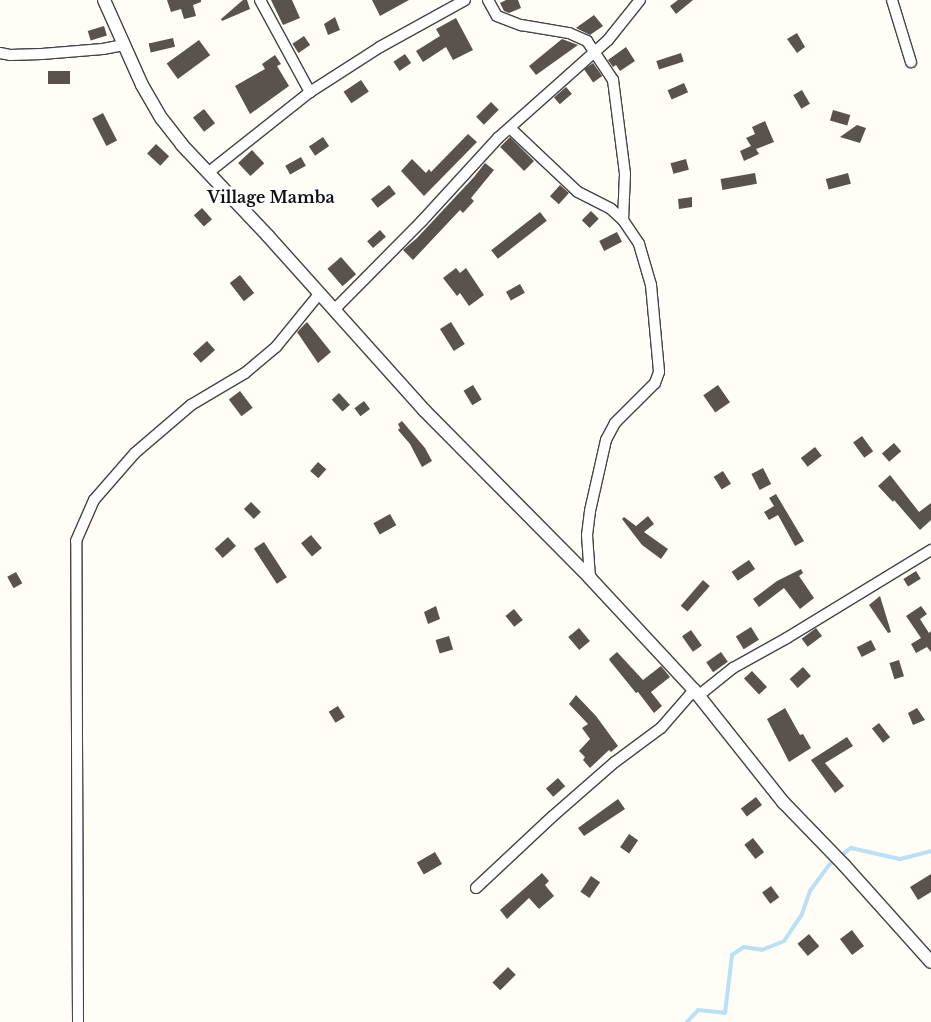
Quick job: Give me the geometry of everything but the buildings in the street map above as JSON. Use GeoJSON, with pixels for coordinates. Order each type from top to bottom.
{"type":"FeatureCollection","features":[{"type":"Feature","properties":{"kind":"street"},"geometry":{"type":"LineString","coordinates":[[104,0],[142,85],[162,119],[182,145],[209,172],[424,410],[590,578],[696,693],[759,773],[820,841],[844,864],[931,962]]}},
{"type":"Feature","properties":{"kind":"street"},"geometry":{"type":"LineString","coordinates":[[260,0],[310,92]]}},
{"type":"Feature","properties":{"kind":"street"},"geometry":{"type":"LineString","coordinates":[[209,172],[310,92],[380,47],[465,0]]}},
{"type":"Feature","properties":{"kind":"street"},"geometry":{"type":"LineString","coordinates":[[488,0],[497,16],[521,25],[570,33],[587,41],[613,80],[625,174],[623,220]]}},
{"type":"Feature","properties":{"kind":"street"},"geometry":{"type":"LineString","coordinates":[[334,310],[510,128],[608,40],[640,0]]}},
{"type":"Feature","properties":{"kind":"street"},"geometry":{"type":"LineString","coordinates":[[892,0],[911,62]]}},
{"type":"Feature","properties":{"kind":"street"},"geometry":{"type":"LineString","coordinates":[[0,53],[10,55],[104,49],[124,45]]}},
{"type":"Feature","properties":{"kind":"street"},"geometry":{"type":"LineString","coordinates":[[510,128],[578,192],[611,209],[623,220],[639,244],[651,285],[659,372],[655,383],[615,423],[606,440],[590,511],[587,535],[590,578]]}},
{"type":"Feature","properties":{"kind":"street"},"geometry":{"type":"LineString","coordinates":[[78,1022],[76,541],[94,500],[135,453],[192,405],[245,373],[276,347],[319,294]]}},
{"type":"Feature","properties":{"kind":"street"},"geometry":{"type":"LineString","coordinates":[[476,888],[553,816],[615,762],[660,728],[696,693],[733,668],[795,634],[931,550]]}},
{"type":"Feature","properties":{"kind":"waterway"},"geometry":{"type":"LineString","coordinates":[[687,1022],[698,1010],[725,1013],[732,955],[744,947],[762,950],[784,941],[802,914],[810,891],[829,865],[851,848],[900,859],[931,851]]}},
{"type":"Feature","properties":{"kind":"district","name":"Village Mamba"},"geometry":{"type":"Point","coordinates":[271,197]}}]}
